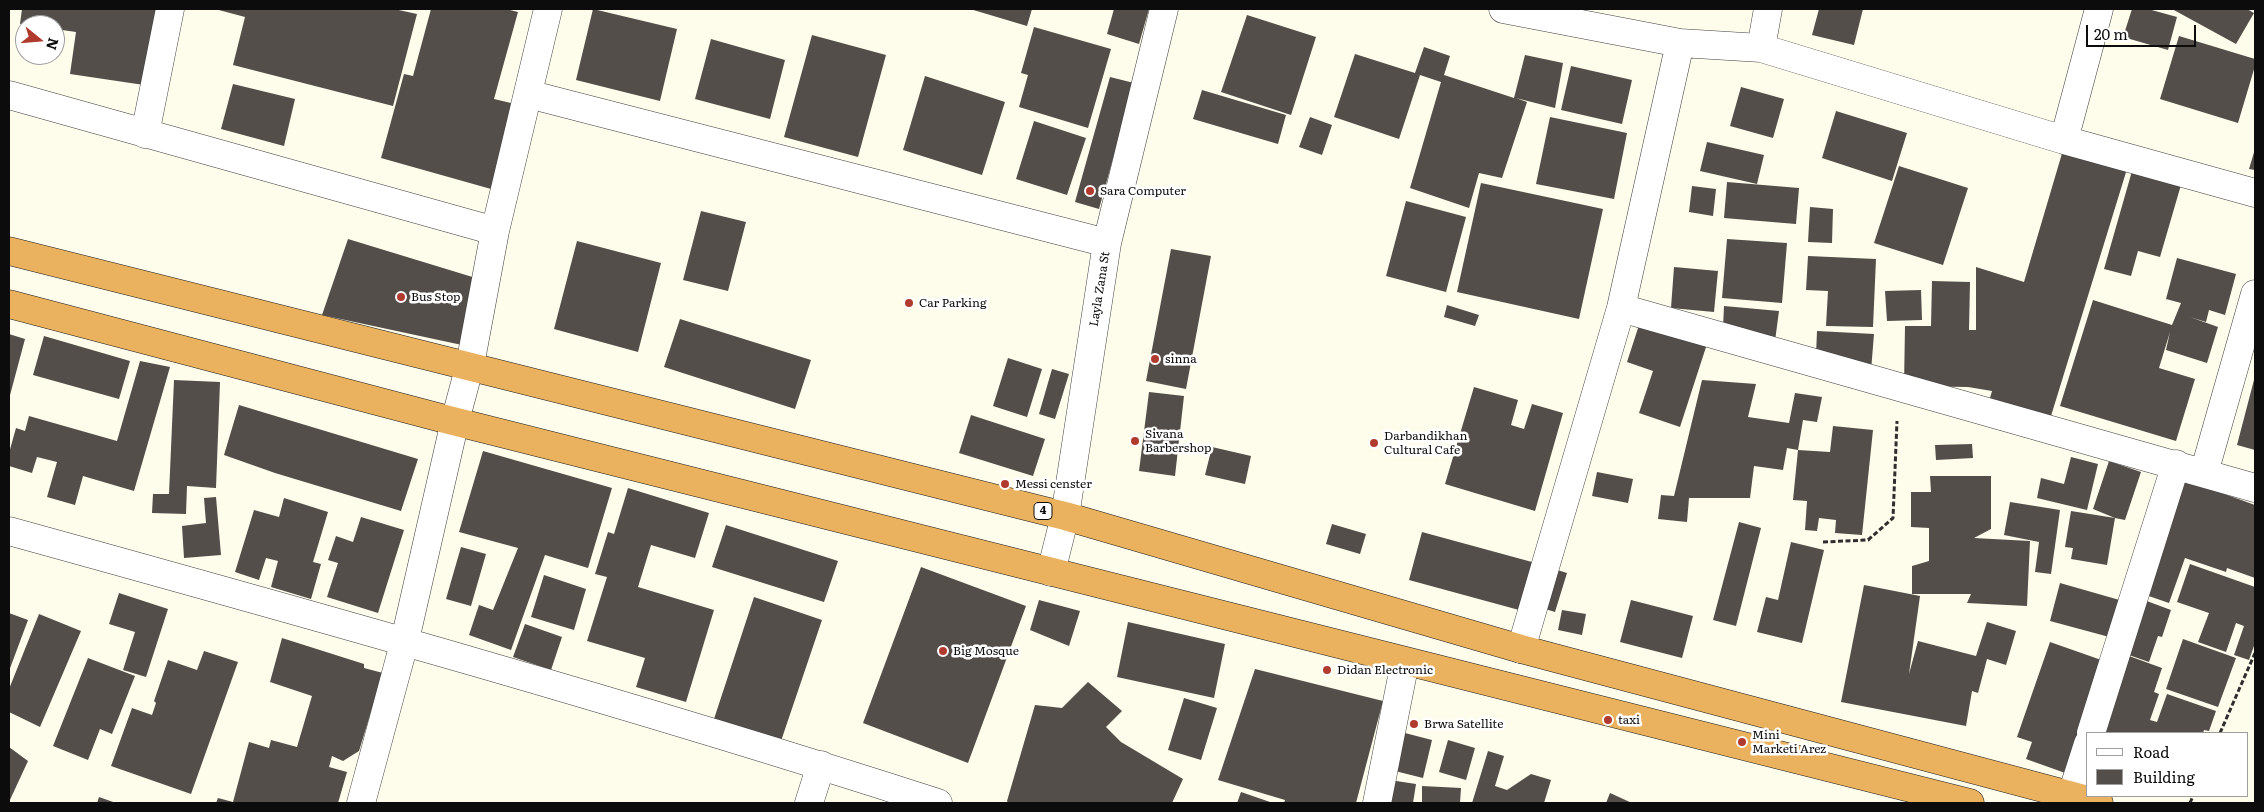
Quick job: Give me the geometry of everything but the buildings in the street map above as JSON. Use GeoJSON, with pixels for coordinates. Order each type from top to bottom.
{"type":"FeatureCollection","features":[{"type":"Feature","properties":{"kind":"highway","name":"4"},"geometry":{"type":"LineString","coordinates":[[9,251],[470,365],[1065,516],[1521,649],[2072,794],[2099,803]]}},
{"type":"Feature","properties":{"kind":"highway"},"geometry":{"type":"LineString","coordinates":[[9,304],[455,421],[1970,803]]}},
{"type":"Feature","properties":{"kind":"street"},"geometry":{"type":"LineString","coordinates":[[145,134],[170,9]]}},
{"type":"Feature","properties":{"kind":"street"},"geometry":{"type":"LineString","coordinates":[[361,803],[405,640],[455,421],[470,365],[494,230],[548,9]]}},
{"type":"Feature","properties":{"kind":"street","name":"Layla Zana St"},"geometry":{"type":"LineString","coordinates":[[1051,572],[1065,516],[1107,243],[1164,9]]}},
{"type":"Feature","properties":{"kind":"street"},"geometry":{"type":"LineString","coordinates":[[1503,9],[1680,44],[1761,48],[2064,140],[2255,193]]}},
{"type":"Feature","properties":{"kind":"street"},"geometry":{"type":"LineString","coordinates":[[1761,48],[1768,9]]}},
{"type":"Feature","properties":{"kind":"street"},"geometry":{"type":"LineString","coordinates":[[2064,140],[2099,9]]}},
{"type":"Feature","properties":{"kind":"street"},"geometry":{"type":"LineString","coordinates":[[1521,649],[1621,308],[1680,44]]}},
{"type":"Feature","properties":{"kind":"street"},"geometry":{"type":"LineString","coordinates":[[528,94],[1107,243]]}},
{"type":"Feature","properties":{"kind":"street"},"geometry":{"type":"LineString","coordinates":[[9,95],[494,230]]}},
{"type":"Feature","properties":{"kind":"street"},"geometry":{"type":"LineString","coordinates":[[2204,473],[2255,294]]}},
{"type":"Feature","properties":{"kind":"street"},"geometry":{"type":"LineString","coordinates":[[1621,308],[1898,388],[2176,464],[2255,488]]}},
{"type":"Feature","properties":{"kind":"street"},"geometry":{"type":"LineString","coordinates":[[2091,732],[2176,464]]}},
{"type":"Feature","properties":{"kind":"street"},"geometry":{"type":"LineString","coordinates":[[9,531],[405,640],[821,765],[938,803]]}},
{"type":"Feature","properties":{"kind":"street"},"geometry":{"type":"LineString","coordinates":[[1377,803],[1405,662]]}},
{"type":"Feature","properties":{"kind":"street"},"geometry":{"type":"LineString","coordinates":[[2072,794],[2086,750]]}},
{"type":"Feature","properties":{"kind":"street"},"geometry":{"type":"LineString","coordinates":[[809,803],[821,765]]}},
{"type":"Feature","properties":{"kind":"path"},"geometry":{"type":"LineString","coordinates":[[1823,542],[1868,540],[1893,518],[1898,388]]}},
{"type":"Feature","properties":{"kind":"path"},"geometry":{"type":"LineString","coordinates":[[2220,732],[2255,652]]}},
{"type":"Feature","properties":{"kind":"place","name":"Sara Computer"},"geometry":{"type":"Point","coordinates":[1090,191]}},
{"type":"Feature","properties":{"kind":"place","name":"Bus Stop"},"geometry":{"type":"Point","coordinates":[401,297]}},
{"type":"Feature","properties":{"kind":"place","name":"Car Parking"},"geometry":{"type":"Point","coordinates":[909,303]}},
{"type":"Feature","properties":{"kind":"place","name":"sinna"},"geometry":{"type":"Point","coordinates":[1155,359]}},
{"type":"Feature","properties":{"kind":"place","name":"Sivana Barbershop"},"geometry":{"type":"Point","coordinates":[1135,441]}},
{"type":"Feature","properties":{"kind":"place","name":"Darbandikhan Cultural Cafe"},"geometry":{"type":"Point","coordinates":[1374,443]}},
{"type":"Feature","properties":{"kind":"place","name":"Messi censter"},"geometry":{"type":"Point","coordinates":[1005,484]}},
{"type":"Feature","properties":{"kind":"place","name":"Big Mosque"},"geometry":{"type":"Point","coordinates":[943,651]}},
{"type":"Feature","properties":{"kind":"place","name":"Didan Electronic"},"geometry":{"type":"Point","coordinates":[1327,670]}},
{"type":"Feature","properties":{"kind":"place","name":"taxi"},"geometry":{"type":"Point","coordinates":[1608,720]}},
{"type":"Feature","properties":{"kind":"place","name":"Brwa Satellite"},"geometry":{"type":"Point","coordinates":[1414,724]}},
{"type":"Feature","properties":{"kind":"place","name":"Mini Marketi Arez"},"geometry":{"type":"Point","coordinates":[1742,742]}}]}
